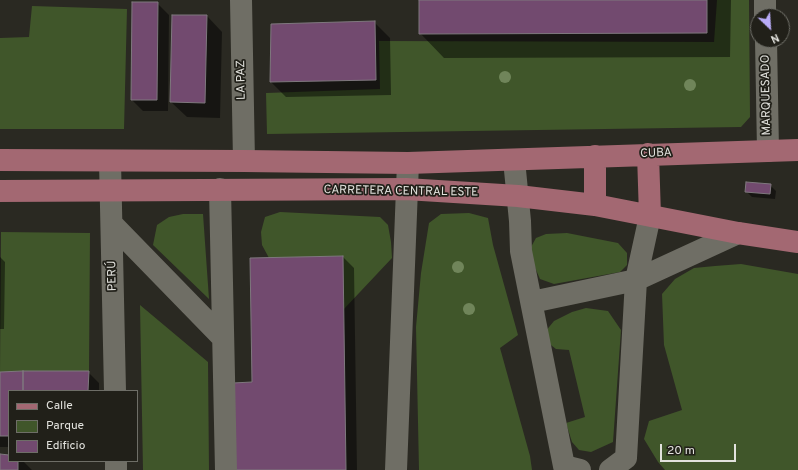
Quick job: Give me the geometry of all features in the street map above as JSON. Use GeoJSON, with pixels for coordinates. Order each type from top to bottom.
{"type":"FeatureCollection","features":[{"type":"Feature","properties":{"kind":"main road","name":"CUBA"},"geometry":{"type":"LineString","coordinates":[[514,160],[648,154],[798,150]]}},
{"type":"Feature","properties":{"kind":"main road"},"geometry":{"type":"LineString","coordinates":[[648,154],[650,216]]}},
{"type":"Feature","properties":{"kind":"main road"},"geometry":{"type":"LineString","coordinates":[[595,156],[595,205]]}},
{"type":"Feature","properties":{"kind":"main road"},"geometry":{"type":"LineString","coordinates":[[0,160],[244,161],[408,164],[514,160]]}},
{"type":"Feature","properties":{"kind":"main road","name":"CARRETERA CENTRAL ESTE"},"geometry":{"type":"LineString","coordinates":[[0,192],[220,189],[406,189],[518,196],[595,205],[738,233],[798,242]]}},
{"type":"Feature","properties":{"kind":"street","name":"LA PAZ"},"geometry":{"type":"LineString","coordinates":[[241,0],[244,161]]}},
{"type":"Feature","properties":{"kind":"street","name":"MARQUESADO"},"geometry":{"type":"LineString","coordinates":[[766,48],[768,151]]}},
{"type":"Feature","properties":{"kind":"street"},"geometry":{"type":"LineString","coordinates":[[514,160],[518,196],[521,251],[569,469]]}},
{"type":"Feature","properties":{"kind":"street","name":"PERÚ"},"geometry":{"type":"LineString","coordinates":[[110,161],[115,390]]}},
{"type":"Feature","properties":{"kind":"street"},"geometry":{"type":"LineString","coordinates":[[396,470],[408,164]]}},
{"type":"Feature","properties":{"kind":"street"},"geometry":{"type":"LineString","coordinates":[[220,189],[226,470]]}},
{"type":"Feature","properties":{"kind":"street"},"geometry":{"type":"LineString","coordinates":[[625,466],[636,280],[650,216]]}},
{"type":"Feature","properties":{"kind":"street"},"geometry":{"type":"LineString","coordinates":[[112,224],[223,338]]}},
{"type":"Feature","properties":{"kind":"street"},"geometry":{"type":"LineString","coordinates":[[532,302],[636,280],[738,233]]}},
{"type":"Feature","properties":{"kind":"green space"},"geometry":{"type":"Polygon","coordinates":[[[717,0],[749,0],[750,117],[741,127],[267,134],[266,93],[380,89],[379,41],[714,42],[717,0]]]}},
{"type":"Feature","properties":{"kind":"green space"},"geometry":{"type":"Polygon","coordinates":[[[32,6],[127,9],[124,129],[0,129],[0,38],[29,37],[32,6]]]}},
{"type":"Feature","properties":{"kind":"green space"},"geometry":{"type":"Polygon","coordinates":[[[280,212],[380,217],[388,225],[392,258],[344,309],[343,256],[269,258],[262,245],[261,232],[265,217],[280,212]]]}},
{"type":"Feature","properties":{"kind":"green space"},"geometry":{"type":"Polygon","coordinates":[[[469,213],[488,218],[493,245],[518,335],[500,348],[530,456],[532,470],[419,470],[416,327],[421,273],[429,223],[441,214],[469,213]]]}},
{"type":"Feature","properties":{"kind":"green space"},"geometry":{"type":"Polygon","coordinates":[[[183,214],[203,214],[209,299],[153,245],[157,225],[169,217],[183,214]]]}},
{"type":"Feature","properties":{"kind":"green space"},"geometry":{"type":"Polygon","coordinates":[[[1,232],[90,233],[89,371],[0,372],[1,232]]]}},
{"type":"Feature","properties":{"kind":"green space"},"geometry":{"type":"Polygon","coordinates":[[[567,233],[618,243],[627,253],[627,265],[620,272],[554,284],[540,279],[533,263],[531,247],[536,238],[546,234],[567,233]]]}},
{"type":"Feature","properties":{"kind":"green space"},"geometry":{"type":"Polygon","coordinates":[[[741,264],[798,274],[798,470],[665,470],[658,462],[644,439],[649,421],[682,410],[664,345],[662,294],[675,279],[694,268],[741,264]]]}},
{"type":"Feature","properties":{"kind":"green space"},"geometry":{"type":"Polygon","coordinates":[[[140,305],[208,362],[209,470],[143,470],[140,305]]]}},
{"type":"Feature","properties":{"kind":"green space"},"geometry":{"type":"Polygon","coordinates":[[[586,308],[608,311],[621,330],[613,442],[591,452],[579,450],[572,442],[566,423],[585,417],[569,350],[556,349],[547,342],[545,332],[554,321],[572,312],[586,308]]]}},
{"type":"Feature","properties":{"kind":"building"},"geometry":{"type":"Polygon","coordinates":[[[419,0],[707,0],[707,33],[419,34],[419,0]]]}},
{"type":"Feature","properties":{"kind":"building"},"geometry":{"type":"Polygon","coordinates":[[[132,2],[158,2],[157,100],[131,100],[132,2]]]}},
{"type":"Feature","properties":{"kind":"building"},"geometry":{"type":"Polygon","coordinates":[[[172,15],[207,15],[205,103],[170,102],[172,15]]]}},
{"type":"Feature","properties":{"kind":"building"},"geometry":{"type":"Polygon","coordinates":[[[375,21],[376,80],[270,82],[271,24],[375,21]]]}},
{"type":"Feature","properties":{"kind":"building"},"geometry":{"type":"Polygon","coordinates":[[[746,182],[771,184],[770,194],[745,192],[746,182]]]}},
{"type":"Feature","properties":{"kind":"building"},"geometry":{"type":"Polygon","coordinates":[[[343,256],[346,470],[234,470],[233,383],[252,382],[250,258],[343,256]]]}},
{"type":"Feature","properties":{"kind":"building"},"geometry":{"type":"Polygon","coordinates":[[[23,371],[23,390],[8,390],[8,436],[0,436],[0,372],[23,371]]]}},
{"type":"Feature","properties":{"kind":"building"},"geometry":{"type":"Polygon","coordinates":[[[23,371],[89,371],[88,390],[23,390],[23,371]]]}},
{"type":"Feature","properties":{"kind":"building"},"geometry":{"type":"Polygon","coordinates":[[[0,454],[8,455],[8,462],[18,462],[18,470],[0,470],[0,454]]]}}]}
